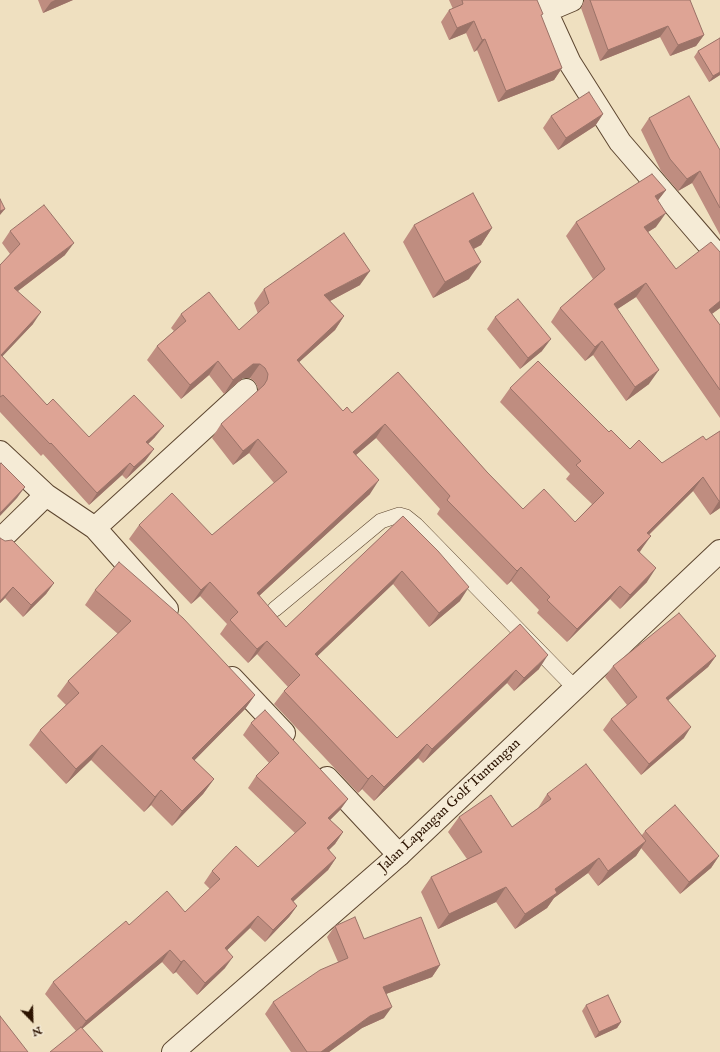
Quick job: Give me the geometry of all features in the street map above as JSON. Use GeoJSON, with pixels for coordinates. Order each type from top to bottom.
{"type":"FeatureCollection","features":[{"type":"Feature","properties":{"kind":"street"},"geometry":{"type":"LineString","coordinates":[[572,0],[543,6],[570,63],[620,142],[720,258]]}},
{"type":"Feature","properties":{"kind":"street"},"geometry":{"type":"LineString","coordinates":[[95,528],[246,390]]}},
{"type":"Feature","properties":{"kind":"street"},"geometry":{"type":"LineString","coordinates":[[0,452],[46,495],[95,528],[182,624]]}},
{"type":"Feature","properties":{"kind":"street"},"geometry":{"type":"LineString","coordinates":[[0,540],[46,495]]}},
{"type":"Feature","properties":{"kind":"street","name":"Jalan Lapangan Golf Tuntungan"},"geometry":{"type":"LineString","coordinates":[[173,1052],[399,855],[720,551]]}},
{"type":"Feature","properties":{"kind":"street"},"geometry":{"type":"LineString","coordinates":[[220,664],[296,745]]}},
{"type":"Feature","properties":{"kind":"street"},"geometry":{"type":"LineString","coordinates":[[312,763],[399,855]]}},
{"type":"Feature","properties":{"kind":"lane"},"geometry":{"type":"LineString","coordinates":[[275,609],[381,521],[399,515],[406,517],[416,525],[575,688]]}},
{"type":"Feature","properties":{"kind":"building"},"geometry":{"type":"Polygon","coordinates":[[[462,0],[537,0],[543,14],[541,15],[562,68],[506,91],[485,39],[482,40],[474,21],[457,28],[449,10],[463,4],[462,0]]]}},
{"type":"Feature","properties":{"kind":"building"},"geometry":{"type":"Polygon","coordinates":[[[590,0],[690,0],[704,35],[678,45],[668,26],[608,50],[590,0]]]}},
{"type":"Feature","properties":{"kind":"building"},"geometry":{"type":"Polygon","coordinates":[[[720,38],[720,72],[713,76],[698,51],[720,38]]]}},
{"type":"Feature","properties":{"kind":"building"},"geometry":{"type":"Polygon","coordinates":[[[589,92],[603,114],[566,138],[551,116],[589,92]]]}},
{"type":"Feature","properties":{"kind":"building"},"geometry":{"type":"Polygon","coordinates":[[[689,96],[720,150],[720,208],[700,171],[687,179],[670,159],[649,118],[689,96]]]}},
{"type":"Feature","properties":{"kind":"building"},"geometry":{"type":"Polygon","coordinates":[[[652,174],[666,190],[655,196],[666,213],[644,227],[676,269],[711,242],[720,252],[720,301],[709,310],[720,325],[720,390],[646,283],[614,304],[659,370],[635,387],[602,341],[595,347],[560,308],[605,269],[576,222],[652,174]]]}},
{"type":"Feature","properties":{"kind":"building"},"geometry":{"type":"Polygon","coordinates":[[[473,193],[492,228],[469,241],[481,262],[445,282],[414,225],[473,193]]]}},
{"type":"Feature","properties":{"kind":"building"},"geometry":{"type":"Polygon","coordinates":[[[0,199],[5,209],[0,211],[0,199]]]}},
{"type":"Feature","properties":{"kind":"building"},"geometry":{"type":"Polygon","coordinates":[[[44,205],[74,243],[14,288],[41,312],[1,355],[47,405],[53,399],[89,437],[134,395],[164,426],[146,442],[154,449],[134,467],[130,463],[97,493],[51,443],[50,444],[3,395],[0,397],[0,265],[20,244],[10,231],[44,205]]]}},
{"type":"Feature","properties":{"kind":"building"},"geometry":{"type":"Polygon","coordinates":[[[344,233],[370,271],[324,295],[344,316],[297,360],[343,411],[347,407],[352,413],[398,372],[487,472],[523,509],[544,489],[575,522],[604,493],[576,465],[581,461],[510,388],[538,361],[609,432],[611,430],[630,449],[639,440],[662,463],[703,436],[706,440],[720,431],[720,501],[703,477],[647,533],[651,536],[637,550],[656,568],[630,595],[620,586],[577,629],[547,600],[550,597],[521,567],[517,571],[447,500],[450,496],[385,424],[353,452],[379,480],[257,593],[286,627],[403,516],[438,551],[469,587],[439,613],[402,571],[315,654],[397,738],[520,624],[548,655],[524,678],[516,670],[432,749],[427,744],[384,787],[372,775],[368,779],[284,691],[300,675],[267,641],[257,649],[230,620],[238,612],[210,582],[201,590],[139,525],[172,493],[212,535],[287,472],[258,439],[243,451],[221,424],[264,385],[268,374],[265,368],[260,364],[253,364],[233,380],[218,361],[190,385],[157,346],[186,321],[181,314],[209,292],[239,330],[269,303],[264,289],[344,233]]]}},
{"type":"Feature","properties":{"kind":"building"},"geometry":{"type":"Polygon","coordinates":[[[518,299],[551,339],[528,358],[495,317],[518,299]]]}},
{"type":"Feature","properties":{"kind":"building"},"geometry":{"type":"Polygon","coordinates":[[[1,463],[25,487],[0,513],[0,464],[1,463]]]}},
{"type":"Feature","properties":{"kind":"building"},"geometry":{"type":"Polygon","coordinates":[[[0,538],[5,541],[12,540],[54,583],[31,605],[13,587],[0,601],[0,538]]]}},
{"type":"Feature","properties":{"kind":"building"},"geometry":{"type":"Polygon","coordinates":[[[119,562],[183,618],[255,695],[192,758],[214,779],[182,811],[161,790],[155,797],[102,745],[76,769],[40,730],[79,693],[68,681],[131,621],[95,590],[119,562]]]}},
{"type":"Feature","properties":{"kind":"building"},"geometry":{"type":"Polygon","coordinates":[[[679,613],[716,656],[666,698],[691,727],[649,764],[611,719],[637,697],[613,666],[679,613]]]}},
{"type":"Feature","properties":{"kind":"building"},"geometry":{"type":"Polygon","coordinates":[[[265,710],[348,799],[328,818],[343,832],[327,848],[336,858],[291,899],[297,906],[273,930],[258,916],[225,948],[233,957],[205,983],[184,960],[181,962],[170,950],[86,1021],[53,982],[126,921],[129,925],[167,891],[185,912],[220,879],[212,871],[236,846],[258,867],[306,823],[256,776],[279,753],[251,723],[265,710]]]}},
{"type":"Feature","properties":{"kind":"building"},"geometry":{"type":"Polygon","coordinates":[[[586,764],[646,841],[608,871],[599,858],[555,889],[557,893],[525,914],[506,887],[449,914],[431,877],[482,852],[459,817],[491,795],[512,827],[551,799],[547,794],[586,764]]]}},
{"type":"Feature","properties":{"kind":"building"},"geometry":{"type":"Polygon","coordinates":[[[675,805],[719,856],[689,882],[645,831],[675,805]]]}},
{"type":"Feature","properties":{"kind":"building"},"geometry":{"type":"Polygon","coordinates":[[[355,917],[364,939],[421,917],[440,965],[383,987],[392,1007],[370,1016],[321,1052],[307,1052],[273,1002],[320,970],[348,958],[335,926],[355,917]]]}},
{"type":"Feature","properties":{"kind":"building"},"geometry":{"type":"Polygon","coordinates":[[[608,995],[621,1022],[599,1032],[586,1005],[608,995]]]}},
{"type":"Feature","properties":{"kind":"building"},"geometry":{"type":"Polygon","coordinates":[[[0,1016],[28,1052],[0,1052],[0,1016]]]}},
{"type":"Feature","properties":{"kind":"building"},"geometry":{"type":"Polygon","coordinates":[[[81,1027],[103,1052],[50,1052],[81,1027]]]}}]}
